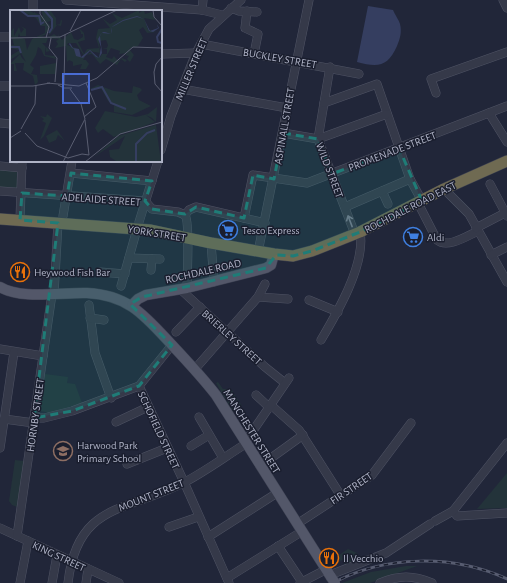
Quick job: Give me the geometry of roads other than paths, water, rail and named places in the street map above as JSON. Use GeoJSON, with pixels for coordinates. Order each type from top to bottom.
{"type":"FeatureCollection","features":[{"type":"Feature","properties":{"kind":"highway","name":"ROCHDALE ROAD EAST"},"geometry":{"type":"LineString","coordinates":[[312,251],[358,233],[444,189],[507,161]]}},
{"type":"Feature","properties":{"kind":"highway","name":"YORK STREET"},"geometry":{"type":"LineString","coordinates":[[0,219],[61,220],[138,226],[258,252],[293,256],[312,251]]}},
{"type":"Feature","properties":{"kind":"main road","name":"ROCHDALE ROAD"},"geometry":{"type":"LineString","coordinates":[[132,306],[146,295],[184,289],[266,268],[271,264],[274,254]]}},
{"type":"Feature","properties":{"kind":"main road","name":"MANCHESTER STREET"},"geometry":{"type":"LineString","coordinates":[[0,286],[5,290],[21,294],[102,295],[117,298],[142,312],[196,369],[216,395],[299,528],[331,576]]}},
{"type":"Feature","properties":{"kind":"street"},"geometry":{"type":"LineString","coordinates":[[32,10],[33,0]]}},
{"type":"Feature","properties":{"kind":"street"},"geometry":{"type":"LineString","coordinates":[[66,0],[84,0],[154,8],[202,10],[222,15]]}},
{"type":"Feature","properties":{"kind":"street"},"geometry":{"type":"LineString","coordinates":[[202,10],[203,0]]}},
{"type":"Feature","properties":{"kind":"street","name":"MILLER STREET"},"geometry":{"type":"LineString","coordinates":[[162,147],[171,116],[200,44],[209,29],[222,15],[241,0]]}},
{"type":"Feature","properties":{"kind":"street","name":"ASPINALL STREET"},"geometry":{"type":"LineString","coordinates":[[258,252],[274,179],[309,0]]}},
{"type":"Feature","properties":{"kind":"street"},"geometry":{"type":"LineString","coordinates":[[503,0],[507,8]]}},
{"type":"Feature","properties":{"kind":"street"},"geometry":{"type":"LineString","coordinates":[[231,8],[257,12]]}},
{"type":"Feature","properties":{"kind":"street"},"geometry":{"type":"LineString","coordinates":[[247,11],[245,28],[249,32],[258,34],[254,54]]}},
{"type":"Feature","properties":{"kind":"street","name":"BUCKLEY STREET"},"geometry":{"type":"LineString","coordinates":[[200,44],[330,67],[359,74]]}},
{"type":"Feature","properties":{"kind":"street"},"geometry":{"type":"LineString","coordinates":[[436,92],[431,79],[507,52]]}},
{"type":"Feature","properties":{"kind":"street"},"geometry":{"type":"LineString","coordinates":[[162,54],[196,53]]}},
{"type":"Feature","properties":{"kind":"street","name":"WILD STREET"},"geometry":{"type":"LineString","coordinates":[[330,67],[318,139],[345,207],[358,233]]}},
{"type":"Feature","properties":{"kind":"street"},"geometry":{"type":"LineString","coordinates":[[324,103],[377,84],[410,179],[437,240],[441,243],[447,244],[506,215],[490,184]]}},
{"type":"Feature","properties":{"kind":"street"},"geometry":{"type":"LineString","coordinates":[[182,89],[287,108]]}},
{"type":"Feature","properties":{"kind":"street","name":"PROMENADE STREET"},"geometry":{"type":"LineString","coordinates":[[244,218],[253,175],[307,184],[507,106]]}},
{"type":"Feature","properties":{"kind":"street"},"geometry":{"type":"LineString","coordinates":[[489,113],[507,142]]}},
{"type":"Feature","properties":{"kind":"street"},"geometry":{"type":"LineString","coordinates":[[283,133],[318,139],[387,114]]}},
{"type":"Feature","properties":{"kind":"street"},"geometry":{"type":"LineString","coordinates":[[0,123],[10,124]]}},
{"type":"Feature","properties":{"kind":"street","name":"HORNBY STREET"},"geometry":{"type":"LineString","coordinates":[[17,536],[53,294],[61,220],[67,196],[72,162]]}},
{"type":"Feature","properties":{"kind":"street"},"geometry":{"type":"LineString","coordinates":[[121,286],[158,162]]}},
{"type":"Feature","properties":{"kind":"street"},"geometry":{"type":"LineString","coordinates":[[0,166],[22,164],[20,220]]}},
{"type":"Feature","properties":{"kind":"street"},"geometry":{"type":"LineString","coordinates":[[71,173],[152,181]]}},
{"type":"Feature","properties":{"kind":"street"},"geometry":{"type":"LineString","coordinates":[[345,207],[410,179]]}},
{"type":"Feature","properties":{"kind":"street"},"geometry":{"type":"LineString","coordinates":[[444,189],[469,214],[507,282]]}},
{"type":"Feature","properties":{"kind":"street","name":"ADELAIDE STREET"},"geometry":{"type":"LineString","coordinates":[[0,191],[145,201],[152,209],[178,212],[185,215]]}},
{"type":"Feature","properties":{"kind":"street"},"geometry":{"type":"LineString","coordinates":[[382,191],[388,204]]}},
{"type":"Feature","properties":{"kind":"street"},"geometry":{"type":"LineString","coordinates":[[184,289],[188,221],[185,215],[189,210],[196,207],[265,223]]}},
{"type":"Feature","properties":{"kind":"street"},"geometry":{"type":"LineString","coordinates":[[321,340],[342,304],[355,267],[360,246],[358,233]]}},
{"type":"Feature","properties":{"kind":"street"},"geometry":{"type":"LineString","coordinates":[[211,243],[214,282]]}},
{"type":"Feature","properties":{"kind":"street"},"geometry":{"type":"LineString","coordinates":[[491,255],[507,247]]}},
{"type":"Feature","properties":{"kind":"street"},"geometry":{"type":"LineString","coordinates":[[129,258],[156,259],[152,270]]}},
{"type":"Feature","properties":{"kind":"street"},"geometry":{"type":"LineString","coordinates":[[100,272],[125,274]]}},
{"type":"Feature","properties":{"kind":"street"},"geometry":{"type":"LineString","coordinates":[[196,369],[258,297],[265,284]]}},
{"type":"Feature","properties":{"kind":"street","name":"BRIERLEY STREET"},"geometry":{"type":"LineString","coordinates":[[184,289],[200,307],[228,333],[287,380]]}},
{"type":"Feature","properties":{"kind":"street"},"geometry":{"type":"LineString","coordinates":[[258,297],[288,299]]}},
{"type":"Feature","properties":{"kind":"street"},"geometry":{"type":"LineString","coordinates":[[309,300],[338,312]]}},
{"type":"Feature","properties":{"kind":"street"},"geometry":{"type":"LineString","coordinates":[[89,305],[95,353],[111,398]]}},
{"type":"Feature","properties":{"kind":"street"},"geometry":{"type":"LineString","coordinates":[[176,332],[200,307]]}},
{"type":"Feature","properties":{"kind":"street"},"geometry":{"type":"LineString","coordinates":[[90,318],[104,320]]}},
{"type":"Feature","properties":{"kind":"street"},"geometry":{"type":"LineString","coordinates":[[4,419],[34,420],[44,418],[111,398],[138,386],[172,344]]}},
{"type":"Feature","properties":{"kind":"street"},"geometry":{"type":"LineString","coordinates":[[0,349],[43,356]]}},
{"type":"Feature","properties":{"kind":"street"},"geometry":{"type":"LineString","coordinates":[[0,448],[14,352]]}},
{"type":"Feature","properties":{"kind":"street","name":"MOUNT STREET"},"geometry":{"type":"LineString","coordinates":[[71,560],[90,526],[106,513],[184,482],[223,458],[246,441],[271,407],[287,380]]}},
{"type":"Feature","properties":{"kind":"street","name":"SCHOFIELD STREET"},"geometry":{"type":"LineString","coordinates":[[138,386],[184,482],[198,517],[228,581]]}},
{"type":"Feature","properties":{"kind":"street"},"geometry":{"type":"LineString","coordinates":[[256,396],[294,424],[303,435],[341,496]]}},
{"type":"Feature","properties":{"kind":"street"},"geometry":{"type":"LineString","coordinates":[[116,422],[148,407]]}},
{"type":"Feature","properties":{"kind":"street"},"geometry":{"type":"LineString","coordinates":[[199,418],[223,458]]}},
{"type":"Feature","properties":{"kind":"street","name":"FIR STREET"},"geometry":{"type":"LineString","coordinates":[[228,581],[278,546],[299,528],[377,470],[411,423]]}},
{"type":"Feature","properties":{"kind":"street"},"geometry":{"type":"LineString","coordinates":[[192,446],[209,435]]}},
{"type":"Feature","properties":{"kind":"street"},"geometry":{"type":"LineString","coordinates":[[260,466],[303,435]]}},
{"type":"Feature","properties":{"kind":"street"},"geometry":{"type":"LineString","coordinates":[[278,546],[301,582],[331,576],[386,553],[433,522],[453,511],[507,443]]}},
{"type":"Feature","properties":{"kind":"street"},"geometry":{"type":"LineString","coordinates":[[127,464],[167,448]]}},
{"type":"Feature","properties":{"kind":"street"},"geometry":{"type":"LineString","coordinates":[[208,537],[277,493]]}},
{"type":"Feature","properties":{"kind":"street"},"geometry":{"type":"LineString","coordinates":[[453,511],[458,516],[507,513]]}},
{"type":"Feature","properties":{"kind":"street"},"geometry":{"type":"LineString","coordinates":[[169,527],[198,517]]}},
{"type":"Feature","properties":{"kind":"street","name":"KING STREET"},"geometry":{"type":"LineString","coordinates":[[0,528],[71,560],[114,582]]}},
{"type":"Feature","properties":{"kind":"street"},"geometry":{"type":"LineString","coordinates":[[20,583],[28,541]]}},
{"type":"Feature","properties":{"kind":"street"},"geometry":{"type":"LineString","coordinates":[[52,583],[57,555]]}},
{"type":"Feature","properties":{"kind":"street"},"geometry":{"type":"LineString","coordinates":[[68,583],[71,560]]}},
{"type":"Feature","properties":{"kind":"street"},"geometry":{"type":"LineString","coordinates":[[86,583],[88,570]]}},
{"type":"Feature","properties":{"kind":"street"},"geometry":{"type":"LineString","coordinates":[[380,583],[405,576],[419,578],[432,583]]}},
{"type":"Feature","properties":{"kind":"water"},"geometry":{"type":"Polygon","coordinates":[[[368,6],[393,10],[401,27],[400,38],[394,53],[382,64],[377,65],[357,62],[368,6]]]}},
{"type":"Feature","properties":{"kind":"railway"},"geometry":{"type":"LineString","coordinates":[[333,583],[353,574],[375,567],[419,561],[464,565],[507,579]]}},
{"type":"Feature","properties":{"kind":"place","name":"Tesco Express"},"geometry":{"type":"Point","coordinates":[228,230]}},
{"type":"Feature","properties":{"kind":"place","name":"Aldi"},"geometry":{"type":"Point","coordinates":[413,237]}},
{"type":"Feature","properties":{"kind":"place","name":"Heywood Fish Bar"},"geometry":{"type":"Point","coordinates":[20,272]}},
{"type":"Feature","properties":{"kind":"place","name":"Harwood Park Primary School"},"geometry":{"type":"Point","coordinates":[63,451]}},
{"type":"Feature","properties":{"kind":"place","name":"Il Vecchio"},"geometry":{"type":"Point","coordinates":[329,558]}}]}
